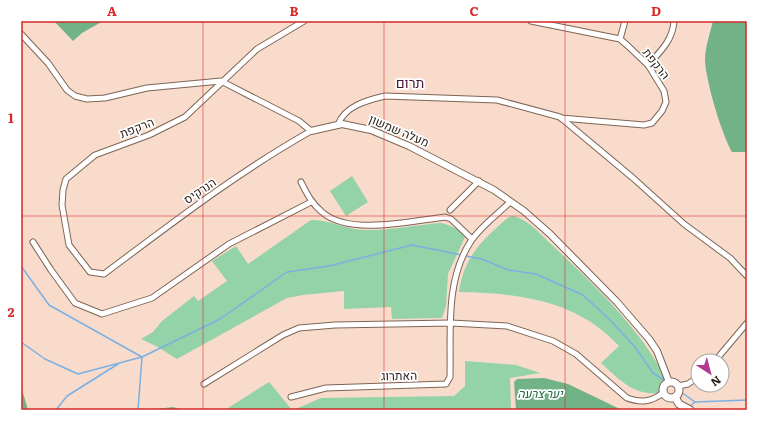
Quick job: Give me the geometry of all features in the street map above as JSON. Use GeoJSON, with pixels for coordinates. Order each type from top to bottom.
{"type":"FeatureCollection","features":[{"type":"Feature","properties":{"kind":"main road"},"geometry":{"type":"LineString","coordinates":[[669,382],[678,386],[678,392],[675,397],[668,397],[663,393],[664,386],[669,382]]}},
{"type":"Feature","properties":{"kind":"main road"},"geometry":{"type":"LineString","coordinates":[[675,397],[679,404],[690,410]]}},
{"type":"Feature","properties":{"kind":"street","name":"הרקפת"},"geometry":{"type":"LineString","coordinates":[[104,274],[90,272],[69,245],[62,205],[63,190],[66,179],[95,155],[149,135],[185,117],[221,81],[257,49],[304,21]]}},
{"type":"Feature","properties":{"kind":"street"},"geometry":{"type":"LineString","coordinates":[[532,21],[620,39],[625,21]]}},
{"type":"Feature","properties":{"kind":"street"},"geometry":{"type":"LineString","coordinates":[[648,65],[662,51],[670,37],[674,21]]}},
{"type":"Feature","properties":{"kind":"street"},"geometry":{"type":"LineString","coordinates":[[21,34],[48,63],[67,90],[75,96],[87,99],[106,98],[147,88],[221,81],[293,117],[311,131]]}},
{"type":"Feature","properties":{"kind":"street","name":"הרקפת"},"geometry":{"type":"LineString","coordinates":[[560,118],[644,126],[652,122],[662,111],[666,102],[664,91],[648,65],[620,39]]}},
{"type":"Feature","properties":{"kind":"street"},"geometry":{"type":"LineString","coordinates":[[338,125],[342,117],[351,109],[373,98],[389,96],[497,100],[560,118],[633,178],[684,224],[730,258],[747,276]]}},
{"type":"Feature","properties":{"kind":"street","name":"מעלה שמשון"},"geometry":{"type":"LineString","coordinates":[[311,131],[338,125],[354,125],[371,130],[409,146],[479,181],[510,202],[550,234],[622,307],[657,351],[669,382]]}},
{"type":"Feature","properties":{"kind":"street","name":"הנרקיס"},"geometry":{"type":"LineString","coordinates":[[104,274],[185,214],[273,154],[311,131]]}},
{"type":"Feature","properties":{"kind":"street"},"geometry":{"type":"LineString","coordinates":[[450,210],[479,181]]}},
{"type":"Feature","properties":{"kind":"street"},"geometry":{"type":"LineString","coordinates":[[301,182],[311,202],[323,213],[348,224],[378,224],[446,217],[472,239]]}},
{"type":"Feature","properties":{"kind":"street"},"geometry":{"type":"LineString","coordinates":[[33,242],[75,303],[102,314],[152,298],[229,244],[311,202]]}},
{"type":"Feature","properties":{"kind":"street"},"geometry":{"type":"LineString","coordinates":[[451,322],[453,286],[456,273],[472,239],[510,202]]}},
{"type":"Feature","properties":{"kind":"street"},"geometry":{"type":"LineString","coordinates":[[204,384],[283,335],[299,328],[335,324],[451,322],[507,326],[553,341],[576,354],[627,398],[636,402],[655,400],[663,393]]}},
{"type":"Feature","properties":{"kind":"street","name":"האתרוג"},"geometry":{"type":"LineString","coordinates":[[291,396],[326,388],[446,384],[450,377],[451,322]]}},
{"type":"Feature","properties":{"kind":"street"},"geometry":{"type":"LineString","coordinates":[[722,353],[747,323]]}},
{"type":"Feature","properties":{"kind":"street"},"geometry":{"type":"LineString","coordinates":[[678,386],[690,383]]}},
{"type":"Feature","properties":{"kind":"green space"},"geometry":{"type":"Polygon","coordinates":[[[54,21],[103,21],[82,33],[73,41],[54,21]]]}},
{"type":"Feature","properties":{"kind":"green space"},"geometry":{"type":"Polygon","coordinates":[[[713,21],[747,21],[747,152],[732,152],[723,132],[711,94],[705,55],[713,21]]]}},
{"type":"Feature","properties":{"kind":"green space"},"geometry":{"type":"Polygon","coordinates":[[[352,176],[368,202],[346,216],[330,191],[352,176]]]}},
{"type":"Feature","properties":{"kind":"green space"},"geometry":{"type":"Polygon","coordinates":[[[513,216],[524,220],[539,232],[584,275],[628,323],[642,340],[665,377],[659,393],[641,392],[634,389],[620,380],[601,363],[619,346],[585,318],[545,302],[524,297],[503,294],[459,292],[465,268],[476,249],[491,233],[509,217],[513,216]]]}},
{"type":"Feature","properties":{"kind":"green space"},"geometry":{"type":"Polygon","coordinates":[[[311,220],[324,221],[363,230],[392,229],[440,223],[454,228],[463,234],[465,237],[448,274],[446,306],[442,318],[392,319],[391,307],[344,309],[344,291],[287,298],[177,359],[141,339],[153,332],[162,321],[194,296],[198,301],[227,281],[212,261],[236,246],[248,264],[311,220]]]}},
{"type":"Feature","properties":{"kind":"green space"},"geometry":{"type":"Polygon","coordinates":[[[465,361],[516,365],[540,373],[510,378],[511,410],[293,410],[321,398],[454,396],[465,386],[465,361]]]}},
{"type":"Feature","properties":{"kind":"green space","name":"יער צרעה"},"geometry":{"type":"Polygon","coordinates":[[[544,378],[568,384],[622,410],[516,410],[514,382],[517,379],[544,378]]]}},
{"type":"Feature","properties":{"kind":"green space"},"geometry":{"type":"Polygon","coordinates":[[[269,382],[292,410],[225,410],[269,382]]]}},
{"type":"Feature","properties":{"kind":"green space"},"geometry":{"type":"Polygon","coordinates":[[[21,386],[28,410],[21,410],[21,386]]]}},
{"type":"Feature","properties":{"kind":"green space"},"geometry":{"type":"Polygon","coordinates":[[[173,407],[182,410],[148,410],[173,407]]]}},
{"type":"Feature","properties":{"kind":"waterway"},"geometry":{"type":"LineString","coordinates":[[21,342],[45,359],[78,374],[142,357],[220,319],[287,272],[329,266],[412,245],[462,255]]}},
{"type":"Feature","properties":{"kind":"waterway"},"geometry":{"type":"LineString","coordinates":[[466,256],[482,259],[508,270],[536,274],[583,295],[611,321],[635,347],[653,373],[667,382]]}},
{"type":"Feature","properties":{"kind":"waterway"},"geometry":{"type":"LineString","coordinates":[[21,266],[49,305],[142,357],[138,410]]}},
{"type":"Feature","properties":{"kind":"waterway"},"geometry":{"type":"LineString","coordinates":[[56,410],[67,396],[118,364]]}},
{"type":"Feature","properties":{"kind":"waterway"},"geometry":{"type":"LineString","coordinates":[[670,384],[695,402],[747,400]]}},
{"type":"Feature","properties":{"kind":"waterway"},"geometry":{"type":"LineString","coordinates":[[689,407],[695,402]]}},
{"type":"Feature","properties":{"kind":"district","name":"תרום"},"geometry":{"type":"Point","coordinates":[410,83]}}]}
